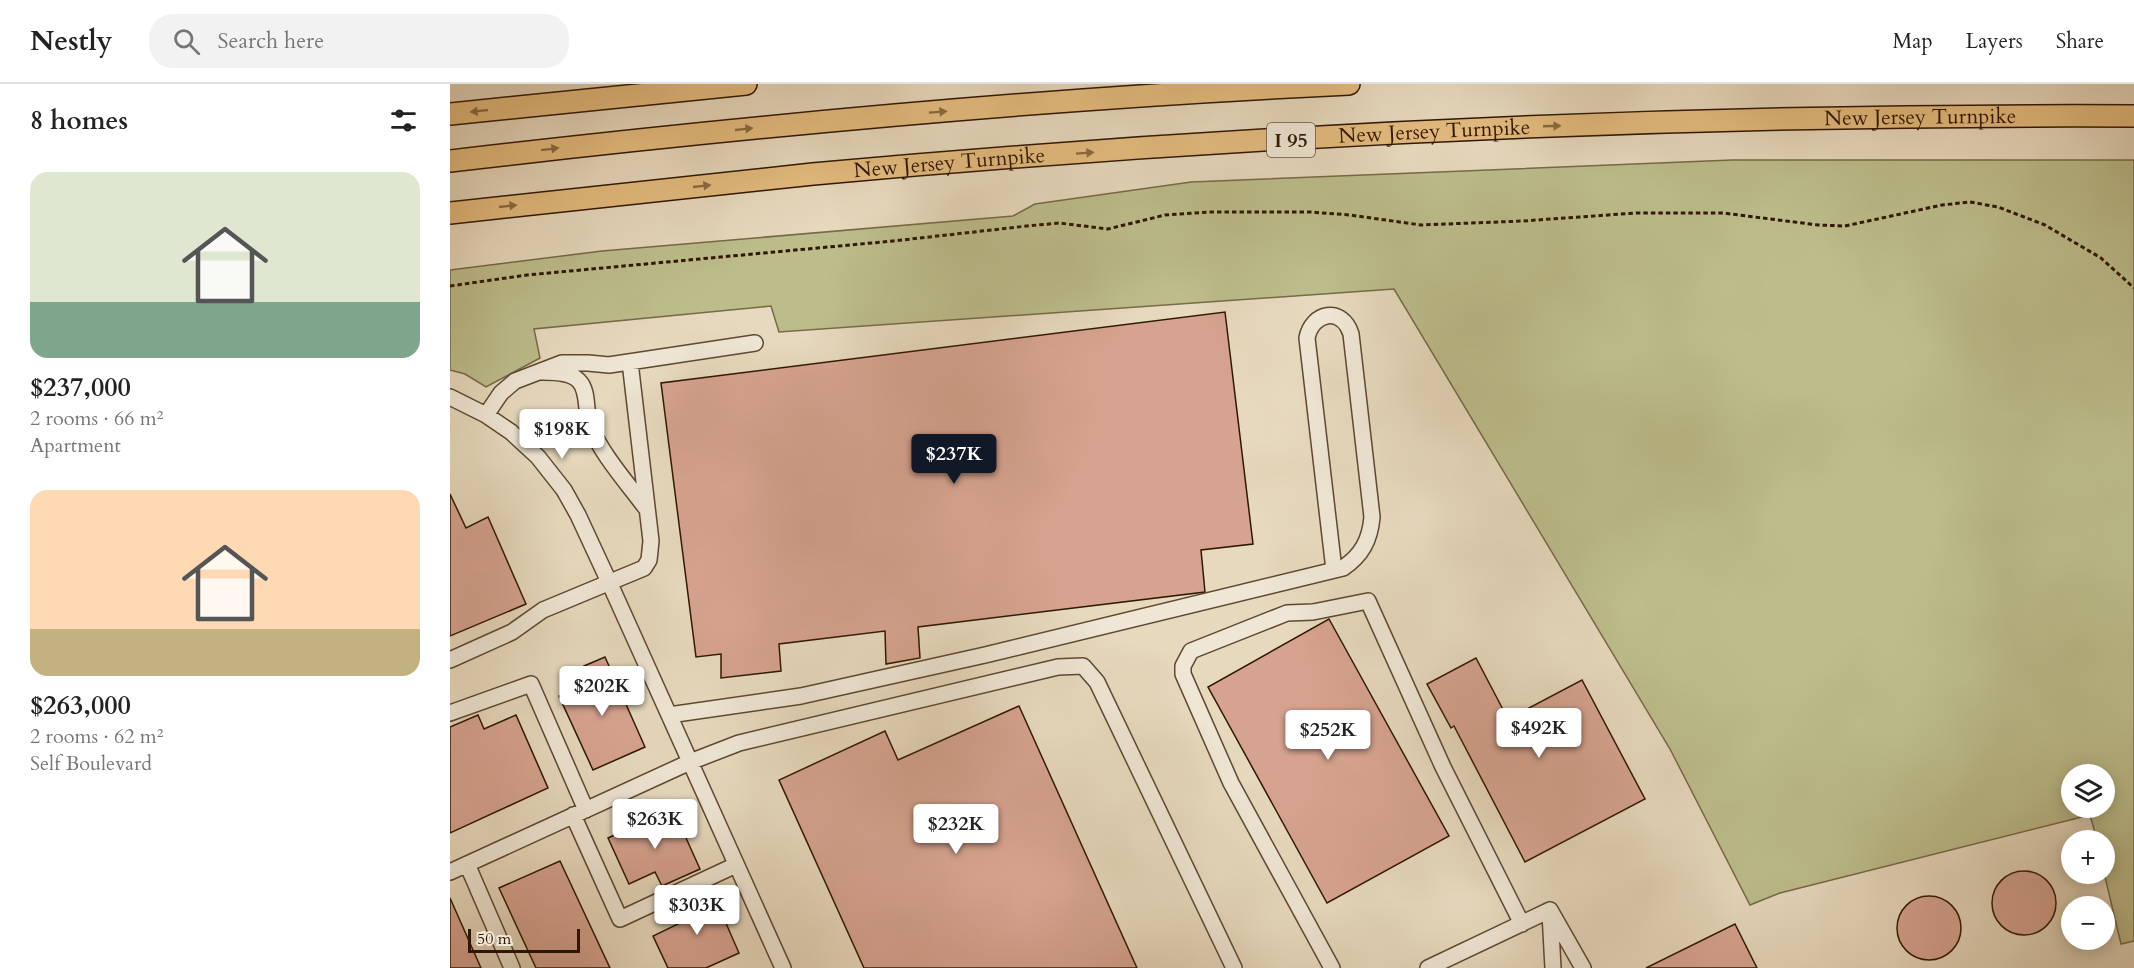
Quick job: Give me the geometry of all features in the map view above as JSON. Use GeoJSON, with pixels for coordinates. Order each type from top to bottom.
{"type":"FeatureCollection","features":[{"type":"Feature","properties":{"kind":"highway"},"geometry":{"type":"LineString","coordinates":[[450,114],[746,84]]}},
{"type":"Feature","properties":{"kind":"highway"},"geometry":{"type":"LineString","coordinates":[[450,161],[804,122],[1074,101],[1349,84]]}},
{"type":"Feature","properties":{"kind":"highway","name":"New Jersey Turnpike"},"geometry":{"type":"LineString","coordinates":[[450,213],[812,174],[1342,136],[1554,125],[1759,119],[2134,116]]}},
{"type":"Feature","properties":{"kind":"street"},"geometry":{"type":"LineString","coordinates":[[669,715],[801,696],[985,655],[1343,568],[1355,560],[1364,547],[1370,533],[1372,517],[1351,334],[1344,320],[1337,316],[1314,321],[1309,327],[1307,338],[1334,570]]}},
{"type":"Feature","properties":{"kind":"street"},"geometry":{"type":"LineString","coordinates":[[486,415],[501,393],[515,381],[562,363],[609,365],[755,343]]}},
{"type":"Feature","properties":{"kind":"street"},"geometry":{"type":"LineString","coordinates":[[450,660],[512,632],[543,610],[644,568],[649,560],[651,541],[630,362]]}},
{"type":"Feature","properties":{"kind":"street"},"geometry":{"type":"LineString","coordinates":[[540,372],[554,372],[574,377],[581,382],[595,437],[647,510]]}},
{"type":"Feature","properties":{"kind":"street"},"geometry":{"type":"LineString","coordinates":[[450,397],[486,415],[511,432],[549,470],[564,489],[610,584],[783,968]]}},
{"type":"Feature","properties":{"kind":"street"},"geometry":{"type":"LineString","coordinates":[[1332,968],[1231,783],[1183,674],[1185,659],[1191,651],[1287,613],[1313,612],[1368,601],[1443,767],[1522,924]]}},
{"type":"Feature","properties":{"kind":"street"},"geometry":{"type":"LineString","coordinates":[[450,872],[690,762],[739,743],[1058,667],[1083,666],[1097,682],[1234,968]]}},
{"type":"Feature","properties":{"kind":"street"},"geometry":{"type":"LineString","coordinates":[[450,713],[531,684],[620,919],[736,865]]}},
{"type":"Feature","properties":{"kind":"street"},"geometry":{"type":"LineString","coordinates":[[467,864],[512,968]]}},
{"type":"Feature","properties":{"kind":"street"},"geometry":{"type":"LineString","coordinates":[[1428,968],[1550,910]]}},
{"type":"Feature","properties":{"kind":"street"},"geometry":{"type":"LineString","coordinates":[[1550,910],[1550,967]]}},
{"type":"Feature","properties":{"kind":"street"},"geometry":{"type":"LineString","coordinates":[[1550,910],[1583,968]]}},
{"type":"Feature","properties":{"kind":"path"},"geometry":{"type":"LineString","coordinates":[[450,286],[527,275],[1059,223],[1108,229],[1165,215],[1199,213],[1310,212],[1420,225],[1636,213],[1723,213],[1818,225],[1845,226],[1942,205],[1970,202],[1998,207],[2045,225],[2101,258],[2134,288]]}},
{"type":"Feature","properties":{"kind":"green space"},"geometry":{"type":"Polygon","coordinates":[[[1732,160],[2134,160],[2134,941],[2121,944],[2115,919],[2115,896],[2110,896],[2107,884],[2115,884],[2115,830],[2094,830],[2091,818],[2115,818],[2115,764],[2061,764],[2061,818],[2078,818],[1780,893],[1750,905],[1670,749],[1394,289],[779,332],[771,306],[534,329],[540,358],[486,387],[465,374],[450,370],[450,270],[602,251],[1013,216],[1035,204],[1191,182],[1732,160]]]}},
{"type":"Feature","properties":{"kind":"building"},"geometry":{"type":"Polygon","coordinates":[[[1225,312],[1253,544],[1201,550],[1205,592],[918,627],[920,658],[886,664],[885,631],[779,644],[781,671],[721,678],[721,654],[696,657],[661,383],[1225,312]]]}},
{"type":"Feature","properties":{"kind":"building"},"geometry":{"type":"Polygon","coordinates":[[[450,494],[466,528],[488,517],[526,604],[450,636],[450,494]]]}},
{"type":"Feature","properties":{"kind":"building"},"geometry":{"type":"Polygon","coordinates":[[[1329,619],[1449,836],[1327,903],[1208,687],[1329,619]]]}},
{"type":"Feature","properties":{"kind":"building"},"geometry":{"type":"Polygon","coordinates":[[[605,657],[645,747],[593,770],[559,696],[591,681],[584,666],[605,657]]]}},
{"type":"Feature","properties":{"kind":"building"},"geometry":{"type":"Polygon","coordinates":[[[1476,658],[1508,719],[1582,680],[1645,799],[1525,862],[1454,726],[1451,728],[1427,684],[1476,658]]]}},
{"type":"Feature","properties":{"kind":"building"},"geometry":{"type":"Polygon","coordinates":[[[1019,706],[1137,968],[864,968],[779,780],[885,731],[898,760],[1019,706]]]}},
{"type":"Feature","properties":{"kind":"building"},"geometry":{"type":"Polygon","coordinates":[[[478,715],[484,729],[516,715],[548,788],[450,833],[450,727],[478,715]]]}},
{"type":"Feature","properties":{"kind":"building"},"geometry":{"type":"Polygon","coordinates":[[[673,809],[700,869],[662,886],[655,872],[629,884],[608,838],[673,809]]]}},
{"type":"Feature","properties":{"kind":"building"},"geometry":{"type":"Polygon","coordinates":[[[560,861],[610,968],[536,968],[499,888],[560,861]]]}},
{"type":"Feature","properties":{"kind":"building"},"geometry":{"type":"Polygon","coordinates":[[[2024,871],[2042,877],[2050,885],[2056,903],[2050,921],[2042,929],[2024,935],[2006,929],[1998,921],[1992,903],[1998,885],[2006,877],[2024,871]]]}},
{"type":"Feature","properties":{"kind":"building"},"geometry":{"type":"Polygon","coordinates":[[[712,891],[739,953],[706,968],[668,968],[653,936],[678,924],[672,909],[712,891]]]}},
{"type":"Feature","properties":{"kind":"building"},"geometry":{"type":"Polygon","coordinates":[[[1929,896],[1947,902],[1955,910],[1961,928],[1955,946],[1947,954],[1929,960],[1911,954],[1903,946],[1897,928],[1903,910],[1911,902],[1929,896]]]}},
{"type":"Feature","properties":{"kind":"building"},"geometry":{"type":"Polygon","coordinates":[[[450,898],[481,968],[450,968],[450,898]]]}},
{"type":"Feature","properties":{"kind":"building"},"geometry":{"type":"Polygon","coordinates":[[[1735,924],[1757,968],[1646,968],[1735,924]]]}}]}
